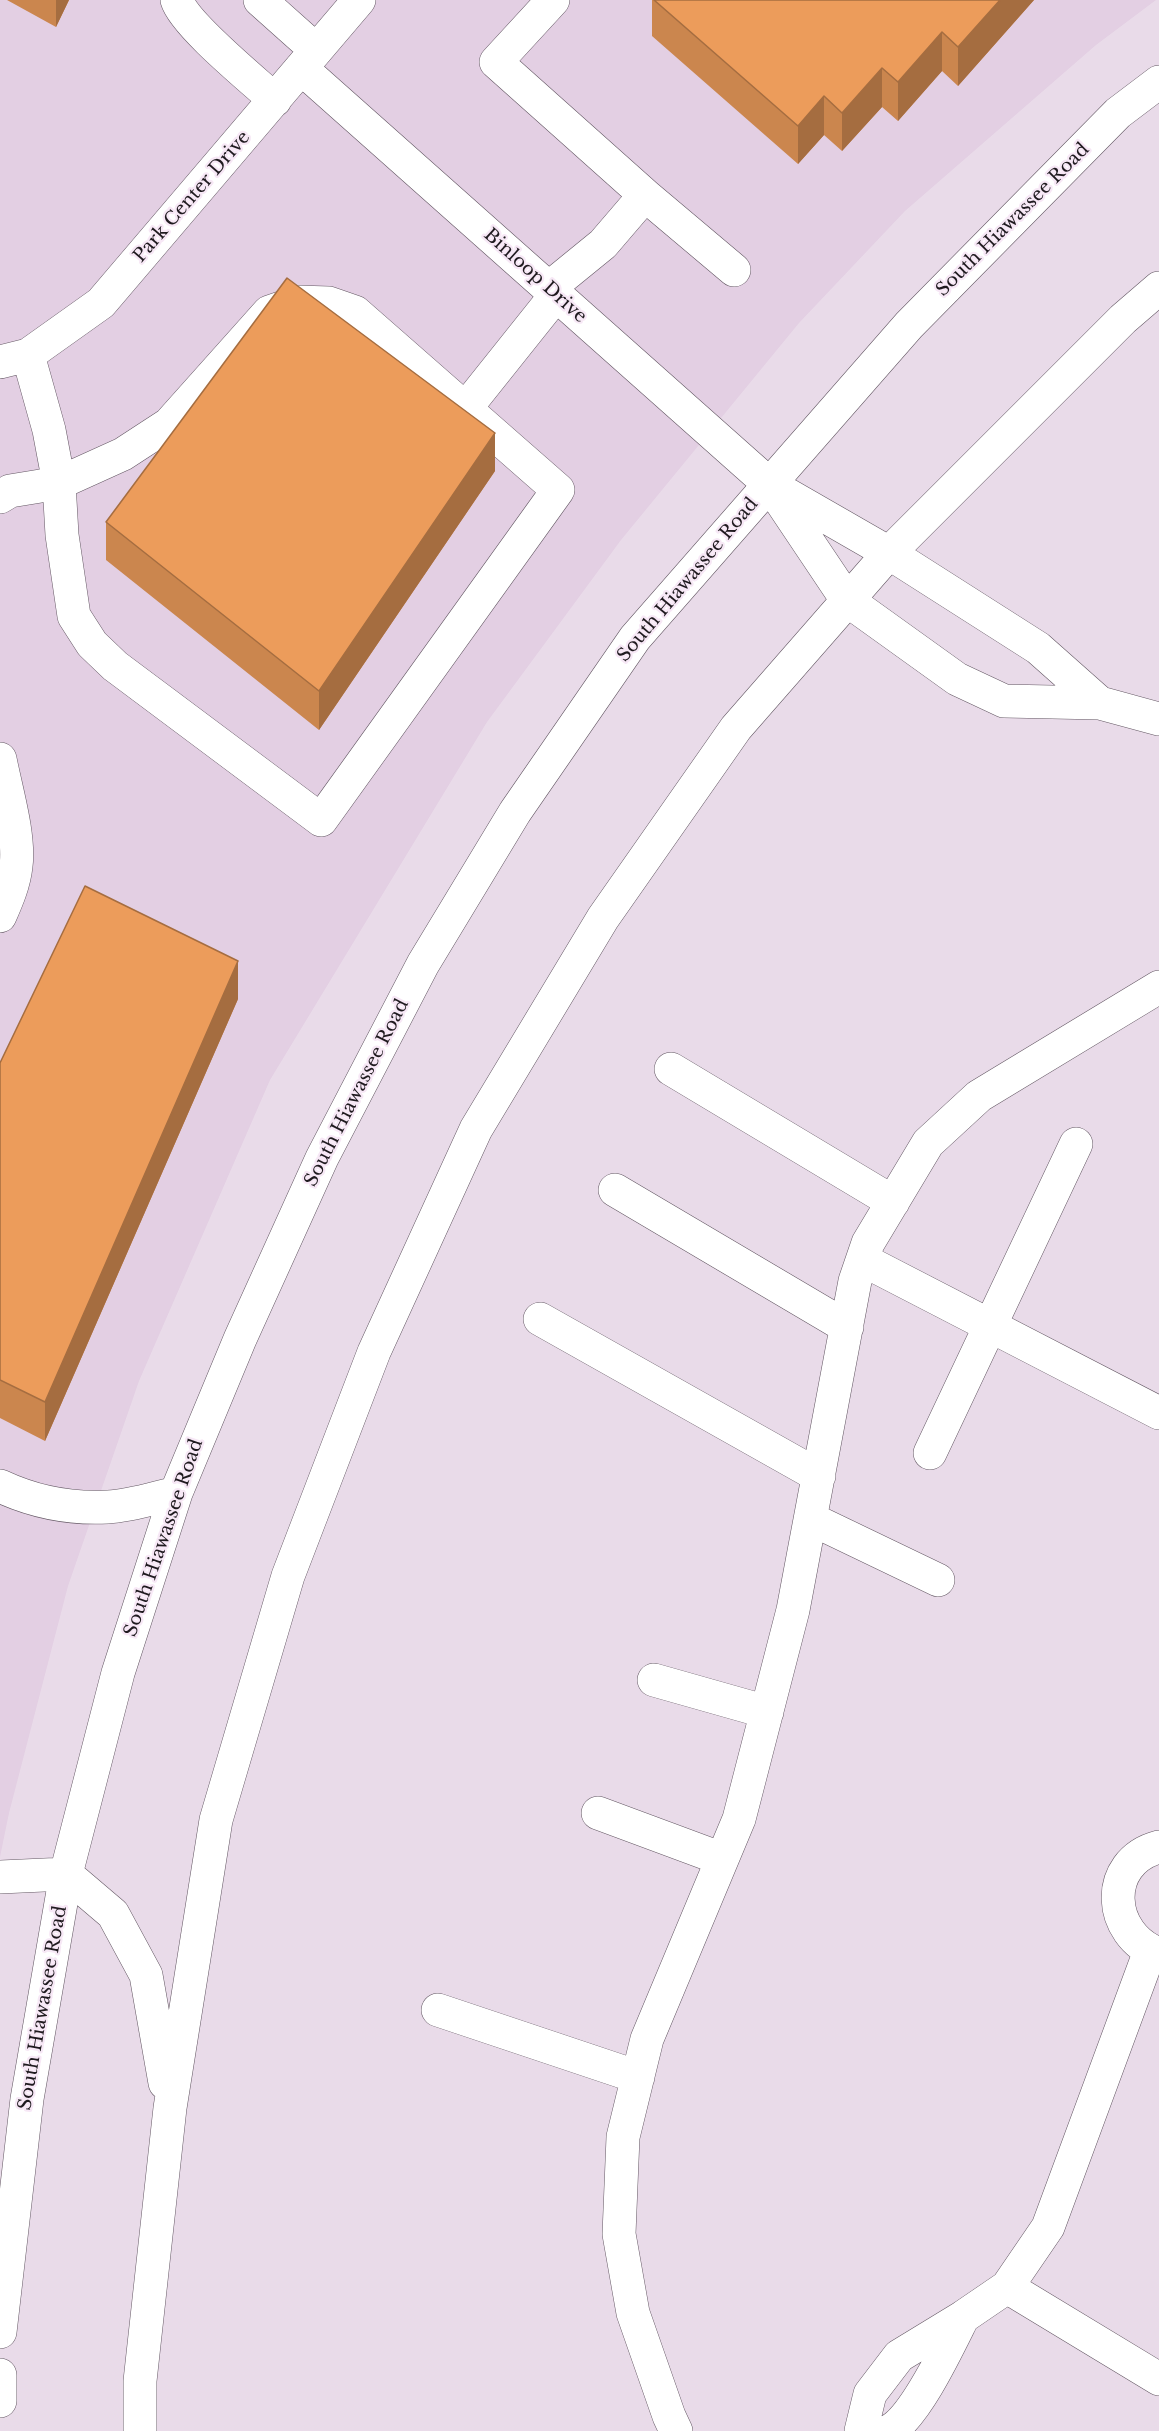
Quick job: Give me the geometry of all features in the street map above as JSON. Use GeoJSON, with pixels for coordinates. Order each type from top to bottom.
{"type":"FeatureCollection","features":[{"type":"Feature","properties":{"kind":"street"},"geometry":{"type":"LineString","coordinates":[[177,0],[179,7],[196,29],[274,100]]}},
{"type":"Feature","properties":{"kind":"street","name":"Binloop Drive"},"geometry":{"type":"LineString","coordinates":[[260,0],[309,59],[553,292],[769,484]]}},
{"type":"Feature","properties":{"kind":"street","name":"Park Center Drive"},"geometry":{"type":"LineString","coordinates":[[14,359],[100,303],[359,0]]}},
{"type":"Feature","properties":{"kind":"street"},"geometry":{"type":"LineString","coordinates":[[553,0],[496,62],[645,195],[734,270]]}},
{"type":"Feature","properties":{"kind":"street","name":"South Hiawassee Road"},"geometry":{"type":"LineString","coordinates":[[0,2332],[27,2099],[66,1874],[118,1673],[176,1493],[240,1338],[318,1168],[423,964],[515,812],[634,638],[909,325],[1118,113],[1159,82]]}},
{"type":"Feature","properties":{"kind":"street"},"geometry":{"type":"LineString","coordinates":[[465,409],[553,292],[603,244],[645,195]]}},
{"type":"Feature","properties":{"kind":"street"},"geometry":{"type":"LineString","coordinates":[[140,2431],[140,2380],[170,2108],[216,1820],[288,1576],[374,1352],[476,1129],[603,918],[736,728],[889,553],[1123,319],[1159,288]]}},
{"type":"Feature","properties":{"kind":"street"},"geometry":{"type":"LineString","coordinates":[[0,497],[10,491],[59,483],[123,454],[170,424],[269,312],[298,302],[329,303],[355,312],[558,490],[321,820],[115,666],[92,644],[74,616],[62,535],[59,483],[48,430],[14,359]]}},
{"type":"Feature","properties":{"kind":"street"},"geometry":{"type":"LineString","coordinates":[[769,484],[889,553],[1038,648],[1100,703]]}},
{"type":"Feature","properties":{"kind":"street"},"geometry":{"type":"LineString","coordinates":[[769,484],[847,600],[957,679],[1004,701],[1100,703],[1159,719]]}},
{"type":"Feature","properties":{"kind":"street"},"geometry":{"type":"LineString","coordinates":[[0,759],[15,839],[17,866],[10,893],[0,916]]}},
{"type":"Feature","properties":{"kind":"street"},"geometry":{"type":"LineString","coordinates":[[676,2431],[633,2313],[620,2234],[623,2137],[647,2039],[739,1819],[793,1610],[855,1281],[868,1243],[927,1143],[979,1096],[1159,987]]}},
{"type":"Feature","properties":{"kind":"street"},"geometry":{"type":"LineString","coordinates":[[671,1069],[892,1202]]}},
{"type":"Feature","properties":{"kind":"street"},"geometry":{"type":"LineString","coordinates":[[930,1454],[1076,1144]]}},
{"type":"Feature","properties":{"kind":"street"},"geometry":{"type":"LineString","coordinates":[[615,1190],[847,1328]]}},
{"type":"Feature","properties":{"kind":"street"},"geometry":{"type":"LineString","coordinates":[[863,1260],[1159,1413]]}},
{"type":"Feature","properties":{"kind":"street"},"geometry":{"type":"LineString","coordinates":[[540,1319],[819,1476]]}},
{"type":"Feature","properties":{"kind":"street"},"geometry":{"type":"LineString","coordinates":[[0,1486],[18,1495],[69,1507],[110,1507],[176,1493]]}},
{"type":"Feature","properties":{"kind":"street"},"geometry":{"type":"LineString","coordinates":[[811,1519],[938,1580]]}},
{"type":"Feature","properties":{"kind":"street"},"geometry":{"type":"LineString","coordinates":[[654,1680],[767,1712]]}},
{"type":"Feature","properties":{"kind":"street"},"geometry":{"type":"LineString","coordinates":[[598,1813],[722,1859]]}},
{"type":"Feature","properties":{"kind":"street"},"geometry":{"type":"LineString","coordinates":[[861,2431],[870,2394],[898,2356],[963,2317],[1007,2287],[1048,2227],[1155,1952],[1140,1945],[1126,1930],[1119,1913],[1117,1893],[1123,1875],[1134,1860],[1150,1849],[1159,1847]]}},
{"type":"Feature","properties":{"kind":"street"},"geometry":{"type":"LineString","coordinates":[[0,1877],[66,1874],[113,1914],[146,1975],[170,2108]]}},
{"type":"Feature","properties":{"kind":"street"},"geometry":{"type":"LineString","coordinates":[[438,2010],[638,2077]]}},
{"type":"Feature","properties":{"kind":"street"},"geometry":{"type":"LineString","coordinates":[[1007,2287],[1159,2379]]}},
{"type":"Feature","properties":{"kind":"street"},"geometry":{"type":"LineString","coordinates":[[889,2431],[898,2426],[931,2378],[963,2317]]}},
{"type":"Feature","properties":{"kind":"street"},"geometry":{"type":"LineString","coordinates":[[898,2356],[931,2378]]}},
{"type":"Feature","properties":{"kind":"street"},"geometry":{"type":"LineString","coordinates":[[0,2375],[0,2401]]}},
{"type":"Feature","properties":{"kind":"shaded area"},"geometry":{"type":"Polygon","coordinates":[[[0,0],[1156,0],[1096,45],[905,211],[799,323],[621,540],[487,722],[270,1080],[139,1381],[68,1586],[9,1813],[0,1857],[0,0]]]}},
{"type":"Feature","properties":{"kind":"building"},"geometry":{"type":"Polygon","coordinates":[[[654,0],[1000,0],[958,47],[942,32],[898,82],[882,68],[842,113],[824,96],[798,126],[654,0]]]}},
{"type":"Feature","properties":{"kind":"building"},"geometry":{"type":"Polygon","coordinates":[[[287,278],[495,433],[319,691],[106,522],[287,278]]]}},
{"type":"Feature","properties":{"kind":"building"},"geometry":{"type":"Polygon","coordinates":[[[85,886],[238,961],[45,1402],[0,1380],[0,1063],[85,886]]]}}]}
